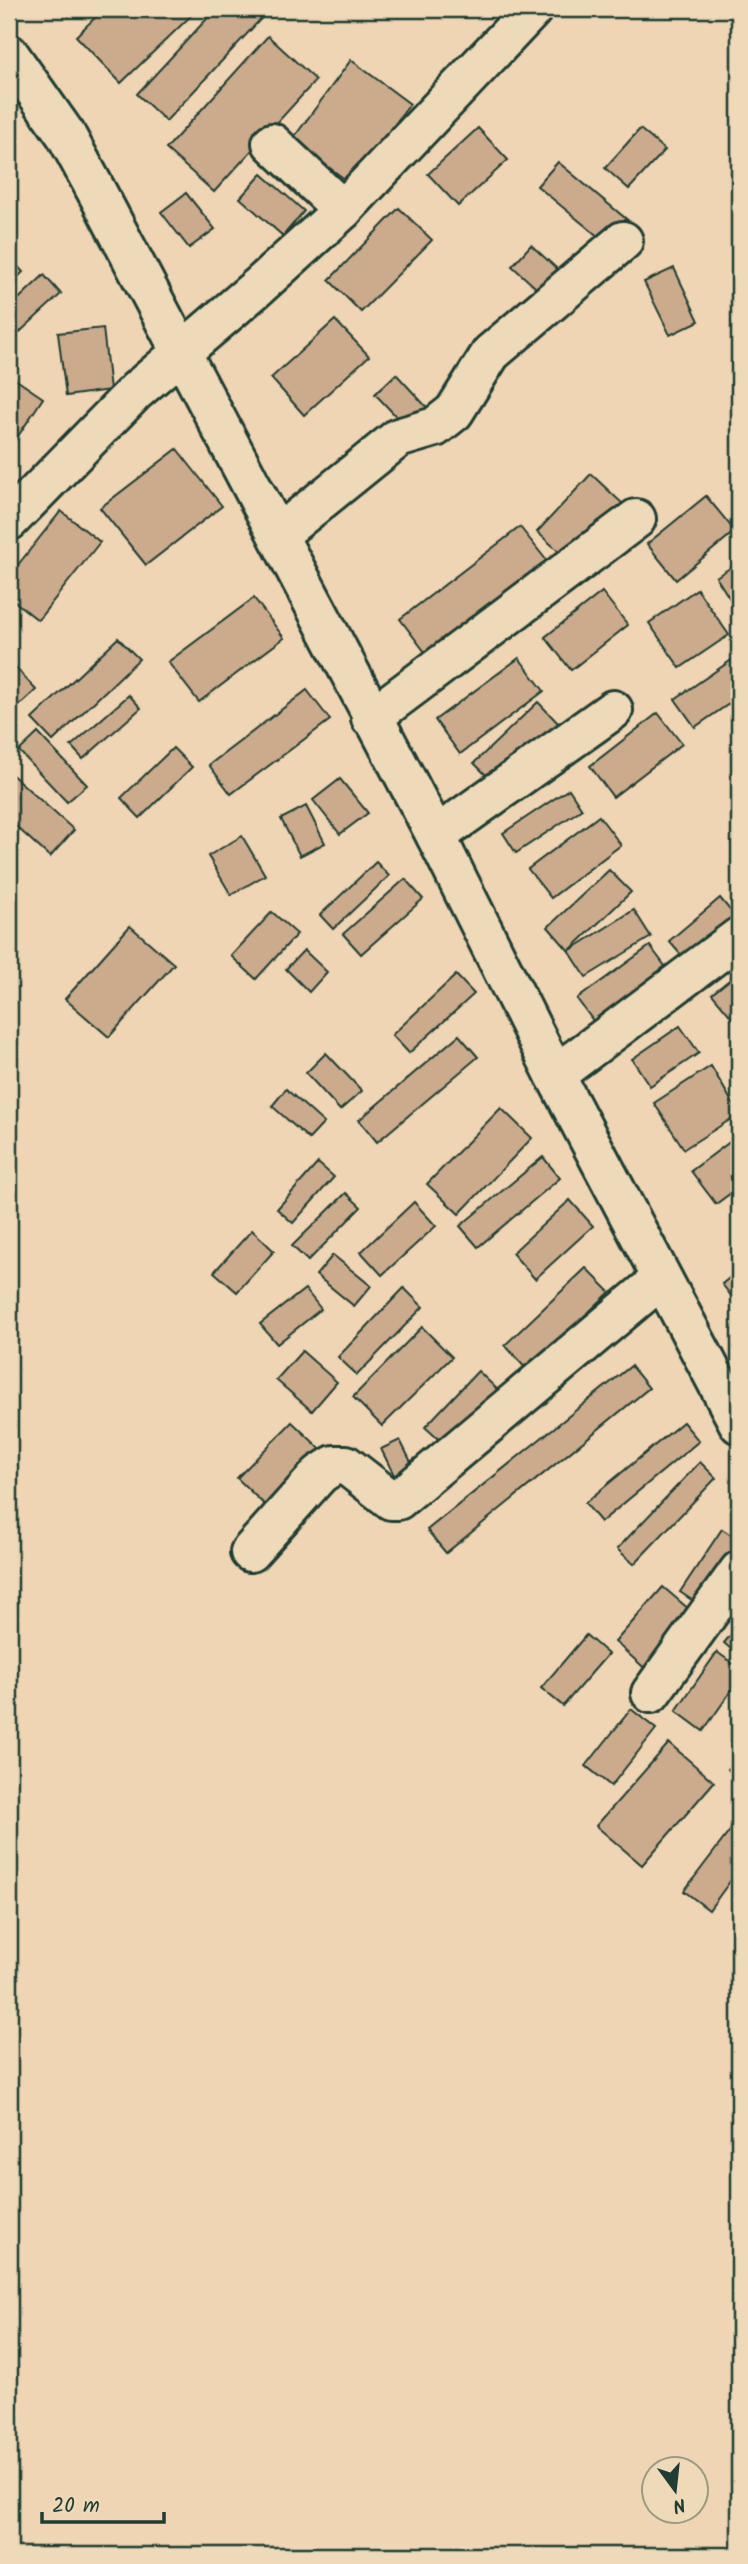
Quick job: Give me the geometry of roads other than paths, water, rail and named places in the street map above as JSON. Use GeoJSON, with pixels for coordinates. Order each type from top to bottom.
{"type":"FeatureCollection","features":[{"type":"Feature","properties":{"kind":"street"},"geometry":{"type":"LineString","coordinates":[[9,520],[136,391],[343,211],[532,10]]}},
{"type":"Feature","properties":{"kind":"street"},"geometry":{"type":"LineString","coordinates":[[9,54],[66,135],[278,535],[371,718],[436,836],[555,1075],[739,1424]]}},
{"type":"Feature","properties":{"kind":"street"},"geometry":{"type":"LineString","coordinates":[[272,144],[343,211]]}},
{"type":"Feature","properties":{"kind":"street"},"geometry":{"type":"LineString","coordinates":[[278,535],[398,438],[444,421],[465,399],[491,353],[623,241]]}},
{"type":"Feature","properties":{"kind":"street"},"geometry":{"type":"LineString","coordinates":[[371,718],[636,519]]}},
{"type":"Feature","properties":{"kind":"street"},"geometry":{"type":"LineString","coordinates":[[436,836],[613,710]]}},
{"type":"Feature","properties":{"kind":"street"},"geometry":{"type":"LineString","coordinates":[[555,1075],[739,937]]}},
{"type":"Feature","properties":{"kind":"street"},"geometry":{"type":"LineString","coordinates":[[250,1552],[320,1474],[334,1465],[346,1465],[391,1500],[398,1500],[661,1279]]}},
{"type":"Feature","properties":{"kind":"street"},"geometry":{"type":"LineString","coordinates":[[651,1693],[739,1571]]}}]}
